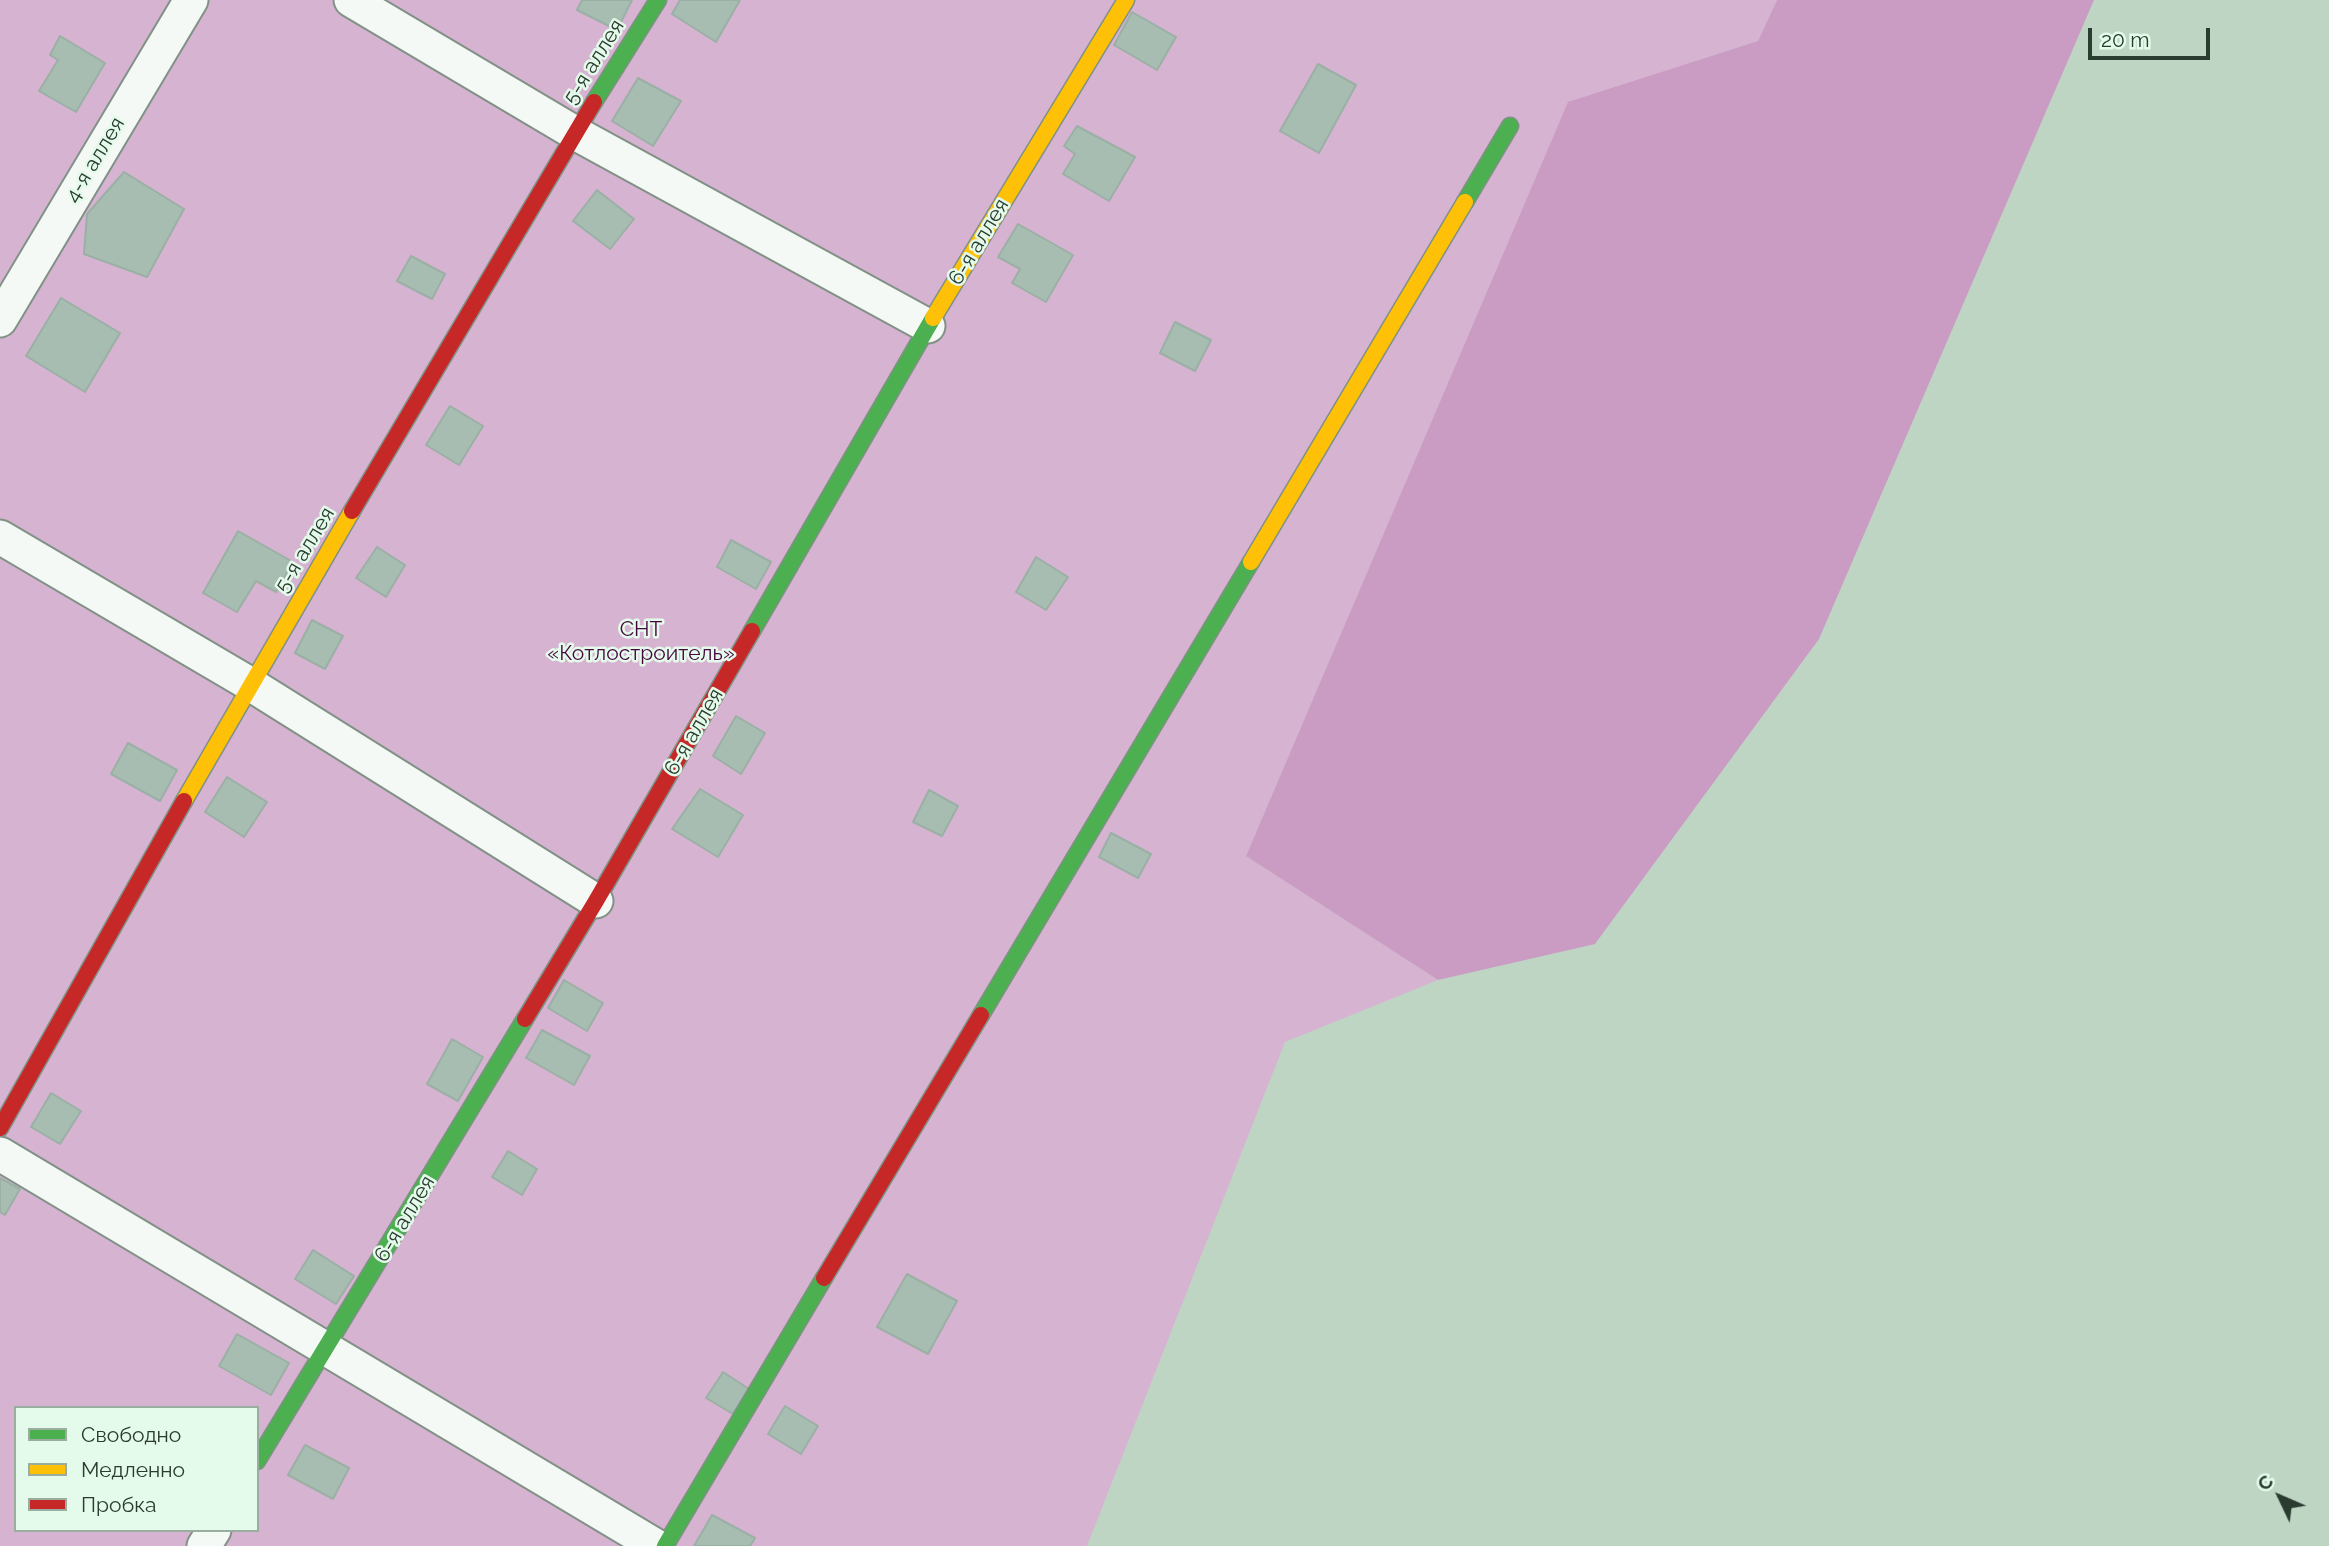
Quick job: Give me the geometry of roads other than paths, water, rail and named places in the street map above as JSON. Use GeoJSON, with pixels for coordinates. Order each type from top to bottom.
{"type":"FeatureCollection","features":[{"type":"Feature","properties":{"kind":"street","name":"4-я аллея"},"geometry":{"type":"LineString","coordinates":[[0,320],[191,0]]}},
{"type":"Feature","properties":{"kind":"street"},"geometry":{"type":"LineString","coordinates":[[351,0],[575,133],[928,326]]}},
{"type":"Feature","properties":{"kind":"street","name":"5-я аллея"},"geometry":{"type":"LineString","coordinates":[[0,1128],[250,684],[575,133],[658,0]]}},
{"type":"Feature","properties":{"kind":"street","name":"6-я аллея"},"geometry":{"type":"LineString","coordinates":[[259,1458],[596,901],[928,326],[1126,0]]}},
{"type":"Feature","properties":{"kind":"street"},"geometry":{"type":"LineString","coordinates":[[665,1546],[1510,126]]}},
{"type":"Feature","properties":{"kind":"street"},"geometry":{"type":"LineString","coordinates":[[0,537],[250,684],[596,901]]}},
{"type":"Feature","properties":{"kind":"street"},"geometry":{"type":"LineString","coordinates":[[0,1154],[656,1546]]}},
{"type":"Feature","properties":{"kind":"park label","name":"СНТ «Котлостроитель»"},"geometry":{"type":"Point","coordinates":[641,642]}}]}
